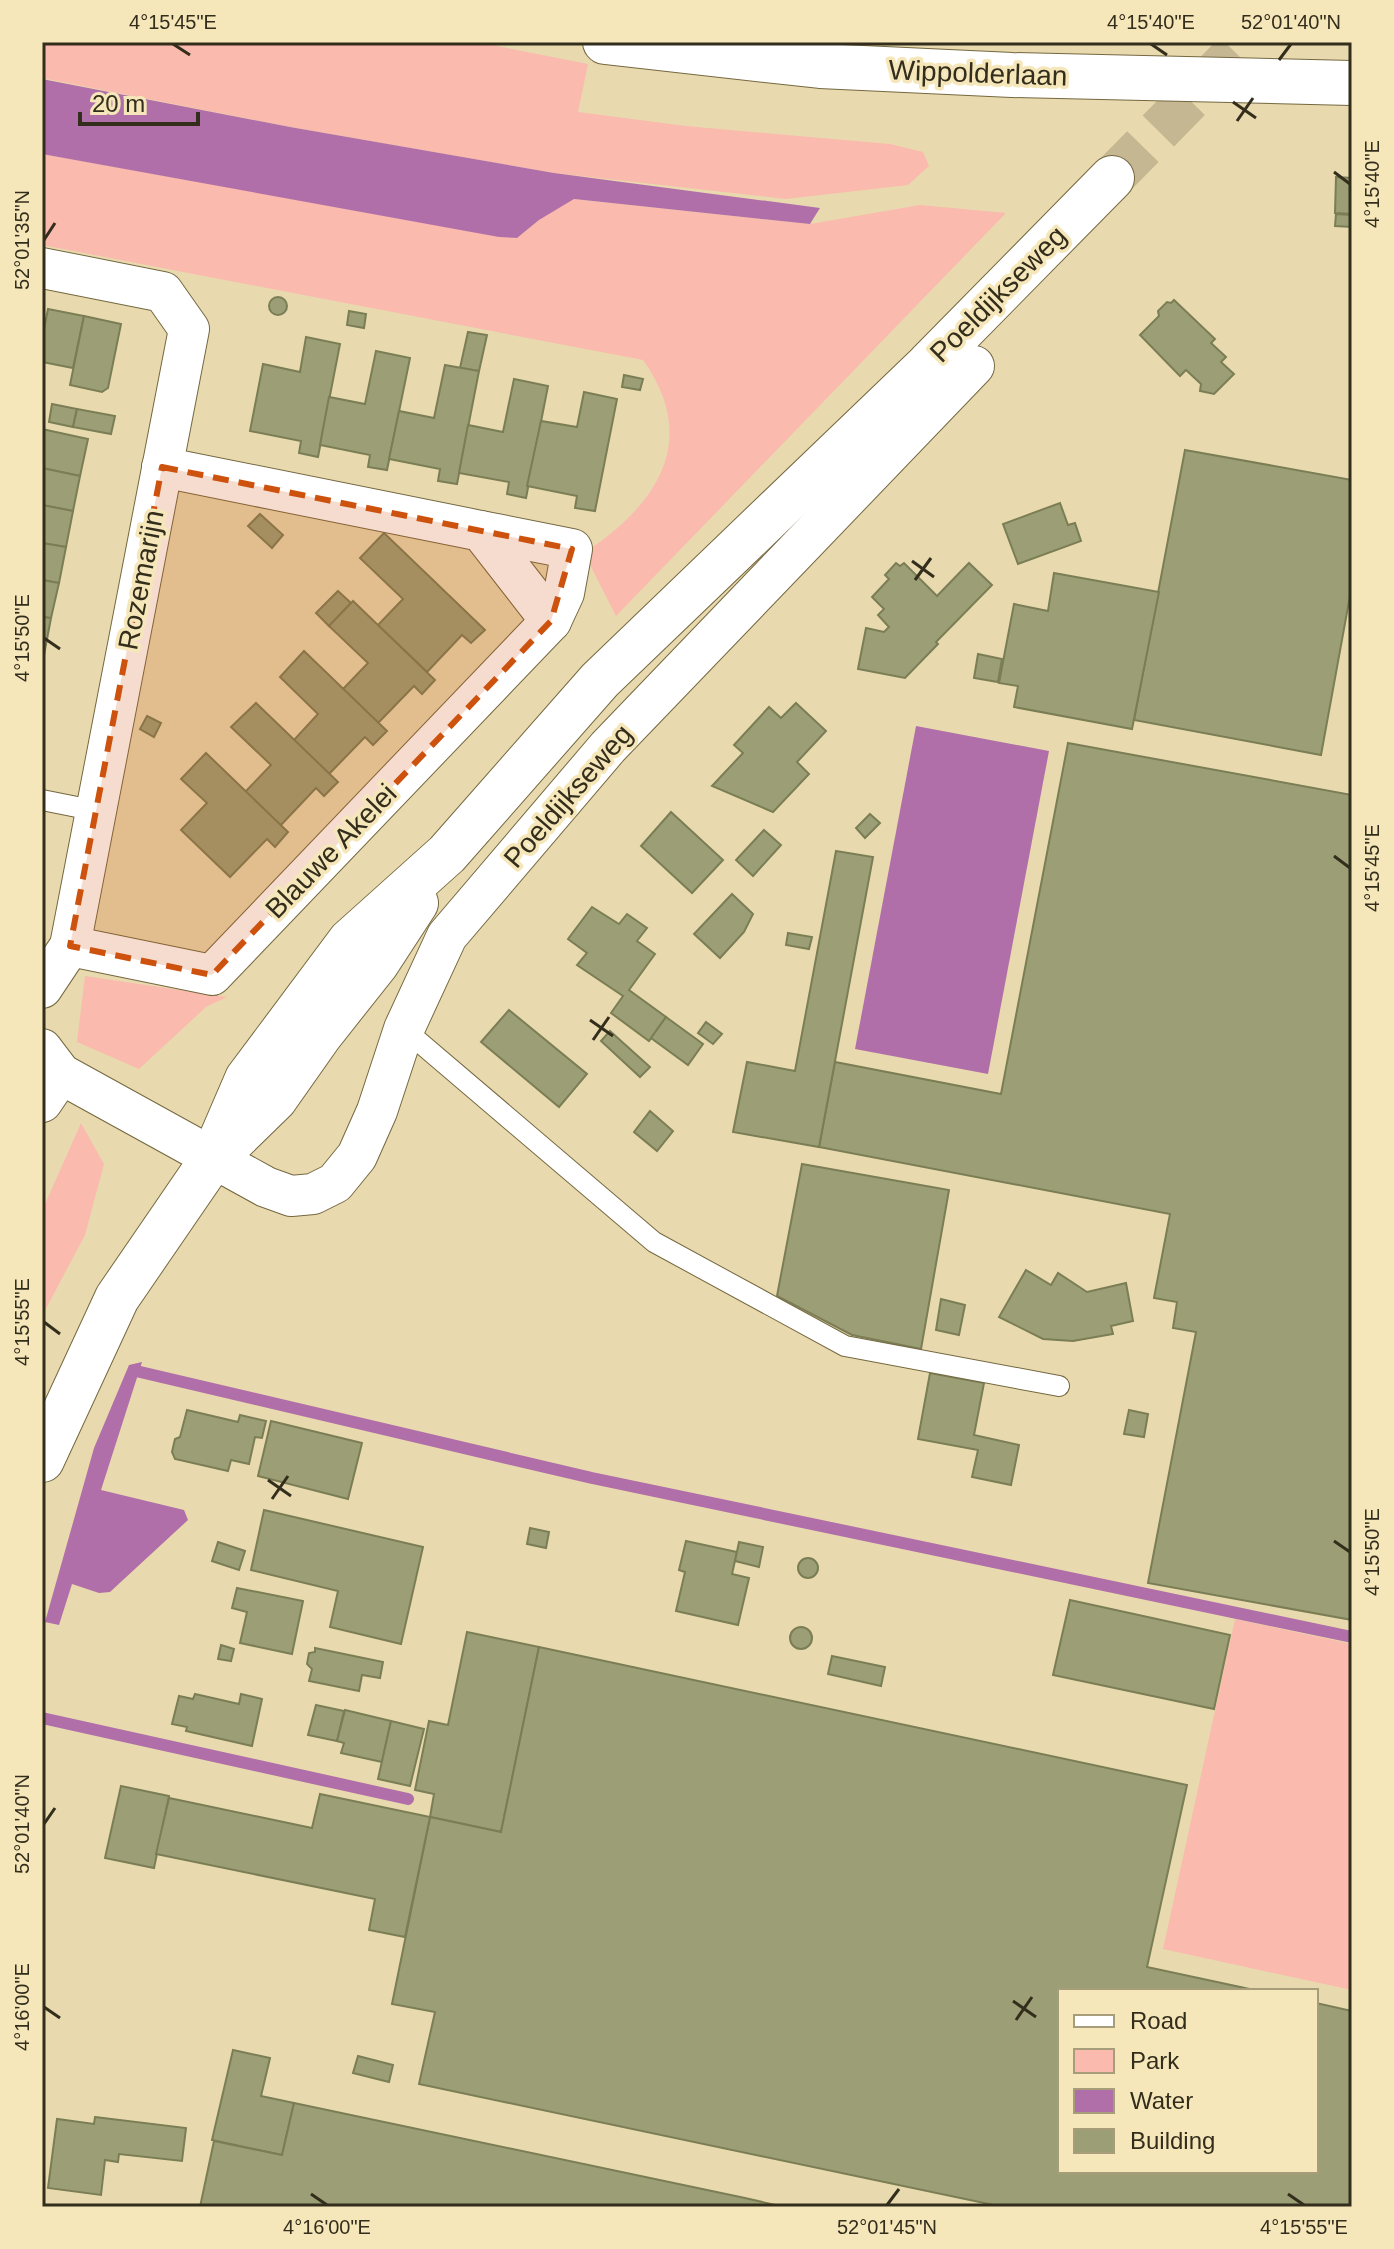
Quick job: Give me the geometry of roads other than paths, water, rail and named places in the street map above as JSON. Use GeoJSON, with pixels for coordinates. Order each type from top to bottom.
{"type":"FeatureCollection","features":[{"type":"Feature","properties":{"kind":"street","name":"Wippolderlaan"},"geometry":{"type":"LineString","coordinates":[[605,42],[820,66],[1012,75],[1352,83]]}},
{"type":"Feature","properties":{"kind":"street","name":"Poeldijkseweg"},"geometry":{"type":"LineString","coordinates":[[42,1460],[117,1298],[213,1158],[247,1079],[350,941],[447,854],[600,680],[928,365],[1112,178]]}},
{"type":"Feature","properties":{"kind":"street","name":"Rozemarijn"},"geometry":{"type":"LineString","coordinates":[[42,268],[163,292],[189,329],[70,946],[42,988]]}},
{"type":"Feature","properties":{"kind":"street","name":"Poeldijkseweg"},"geometry":{"type":"LineString","coordinates":[[213,1158],[266,1187],[291,1196],[313,1194],[335,1183],[357,1156],[404,1029],[447,936],[608,747],[974,366]]}},
{"type":"Feature","properties":{"kind":"street","name":"Blauwe Akelei"},"geometry":{"type":"LineString","coordinates":[[70,946],[212,975],[551,621],[564,593],[572,549],[162,467]]}},
{"type":"Feature","properties":{"kind":"street"},"geometry":{"type":"LineString","coordinates":[[481,531],[551,621]]}},
{"type":"Feature","properties":{"kind":"street"},"geometry":{"type":"LineString","coordinates":[[48,1075],[213,1158]]}},
{"type":"Feature","properties":{"kind":"lane"},"geometry":{"type":"LineString","coordinates":[[42,800],[97,811]]}},
{"type":"Feature","properties":{"kind":"lane"},"geometry":{"type":"LineString","coordinates":[[404,1029],[654,1242],[831,1339],[845,1346],[1059,1386]]}},
{"type":"Feature","properties":{"kind":"water"},"geometry":{"type":"Polygon","coordinates":[[[42,79],[290,127],[554,173],[820,208],[810,224],[574,199],[539,220],[517,238],[499,237],[42,154],[42,79]]]}},
{"type":"Feature","properties":{"kind":"water"},"geometry":{"type":"Polygon","coordinates":[[[916,726],[1049,751],[988,1074],[855,1049],[916,726]]]}},
{"type":"Feature","properties":{"kind":"water"},"geometry":{"type":"Polygon","coordinates":[[[142,1362],[101,1490],[184,1510],[188,1520],[110,1592],[99,1593],[72,1584],[59,1625],[45,1622],[94,1448],[129,1365],[142,1362]]]}},
{"type":"Feature","properties":{"kind":"waterway"},"geometry":{"type":"LineString","coordinates":[[136,1371],[592,1478],[1352,1637]]}},
{"type":"Feature","properties":{"kind":"waterway"},"geometry":{"type":"LineString","coordinates":[[42,1718],[408,1799]]}},
{"type":"Feature","properties":{"kind":"tunnel"},"geometry":{"type":"LineString","coordinates":[[1112,178],[1246,42]]}}]}
